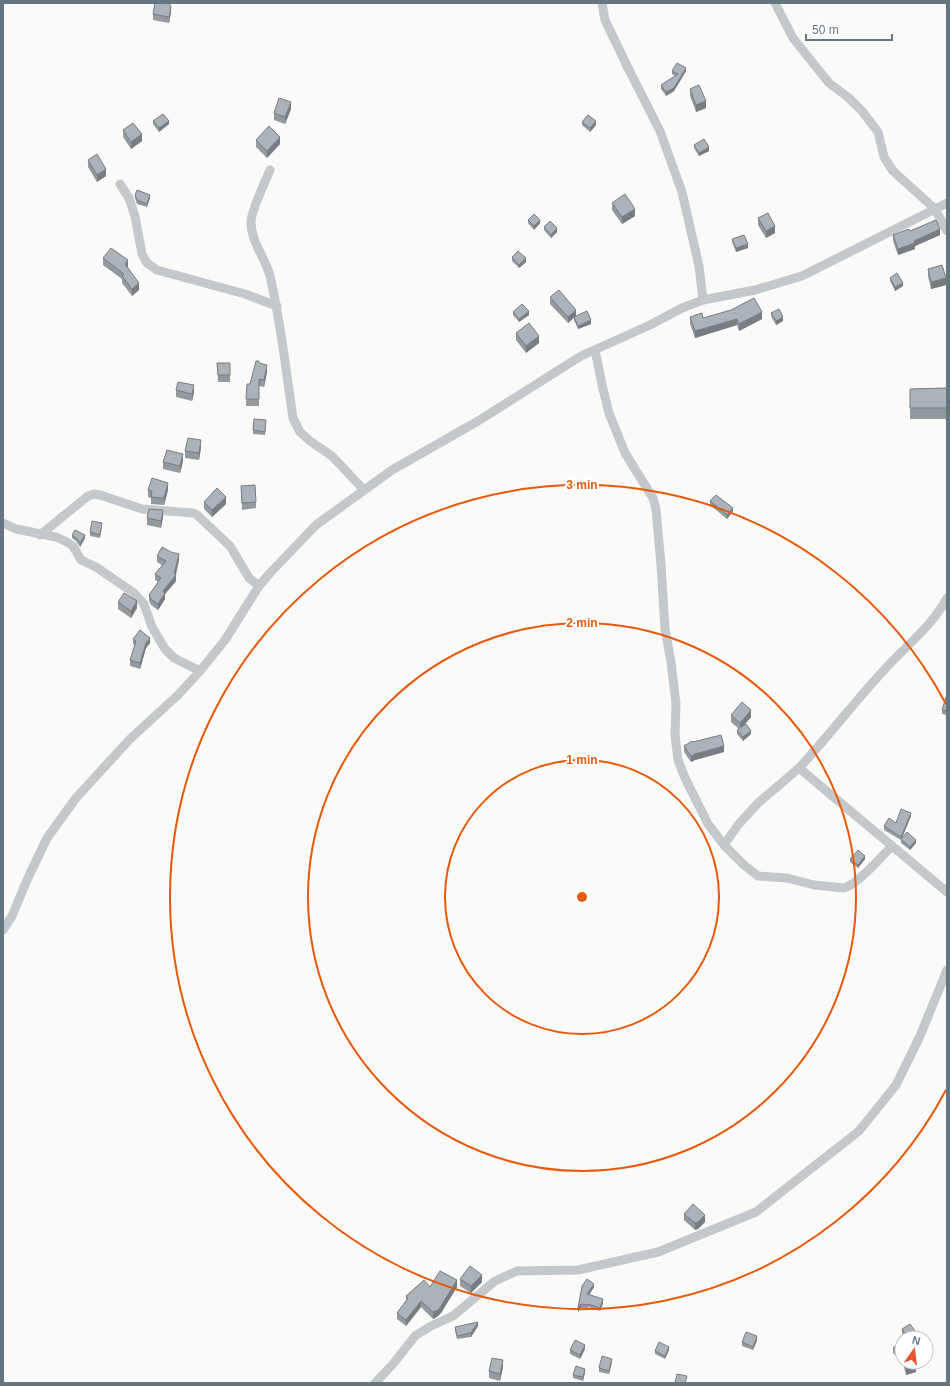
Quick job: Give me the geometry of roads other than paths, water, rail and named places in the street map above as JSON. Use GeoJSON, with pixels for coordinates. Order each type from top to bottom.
{"type":"FeatureCollection","features":[{"type":"Feature","properties":{"kind":"street"},"geometry":{"type":"LineString","coordinates":[[602,3],[605,20],[660,131],[682,192],[699,266],[703,300]]}},
{"type":"Feature","properties":{"kind":"street"},"geometry":{"type":"LineString","coordinates":[[775,3],[793,38],[817,70],[829,83],[849,98],[862,111],[878,132],[884,157],[893,170],[935,209],[947,231]]}},
{"type":"Feature","properties":{"kind":"street"},"geometry":{"type":"LineString","coordinates":[[270,170],[250,219],[251,230],[257,248],[268,269],[277,306],[293,418],[300,432],[332,456],[364,490]]}},
{"type":"Feature","properties":{"kind":"street"},"geometry":{"type":"LineString","coordinates":[[120,184],[129,198],[135,216],[142,254],[147,263],[157,270],[245,294],[277,306]]}},
{"type":"Feature","properties":{"kind":"street"},"geometry":{"type":"LineString","coordinates":[[3,930],[12,916],[47,838],[76,798],[130,739],[178,695],[200,671],[225,640],[259,586],[316,525],[392,470],[478,421],[581,356],[650,325],[682,308],[703,300],[755,290],[802,276],[947,203]]}},
{"type":"Feature","properties":{"kind":"street"},"geometry":{"type":"LineString","coordinates":[[595,350],[602,390],[609,413],[626,453],[653,498],[656,509],[665,629],[672,662],[676,704],[675,735],[678,760],[685,778],[708,824],[724,845],[744,865],[758,876],[787,878],[814,885],[844,888],[848,887],[860,878],[892,846]]}},
{"type":"Feature","properties":{"kind":"street"},"geometry":{"type":"LineString","coordinates":[[40,535],[88,496],[94,494],[142,509],[193,513],[196,514],[230,546],[249,578],[259,586]]}},
{"type":"Feature","properties":{"kind":"street"},"geometry":{"type":"LineString","coordinates":[[3,522],[16,529],[56,537],[73,546],[81,560],[96,567],[134,593],[144,604],[152,627],[165,649],[174,658],[200,671]]}},
{"type":"Feature","properties":{"kind":"street"},"geometry":{"type":"LineString","coordinates":[[724,845],[738,825],[758,803],[799,768],[824,742],[885,669],[933,618],[947,598]]}},
{"type":"Feature","properties":{"kind":"street"},"geometry":{"type":"LineString","coordinates":[[799,768],[947,892]]}},
{"type":"Feature","properties":{"kind":"street"},"geometry":{"type":"LineString","coordinates":[[375,1383],[393,1364],[415,1336],[431,1326],[454,1316],[495,1281],[516,1271],[578,1270],[658,1252],[756,1212],[859,1131],[896,1085],[920,1036],[947,970]]}}]}
